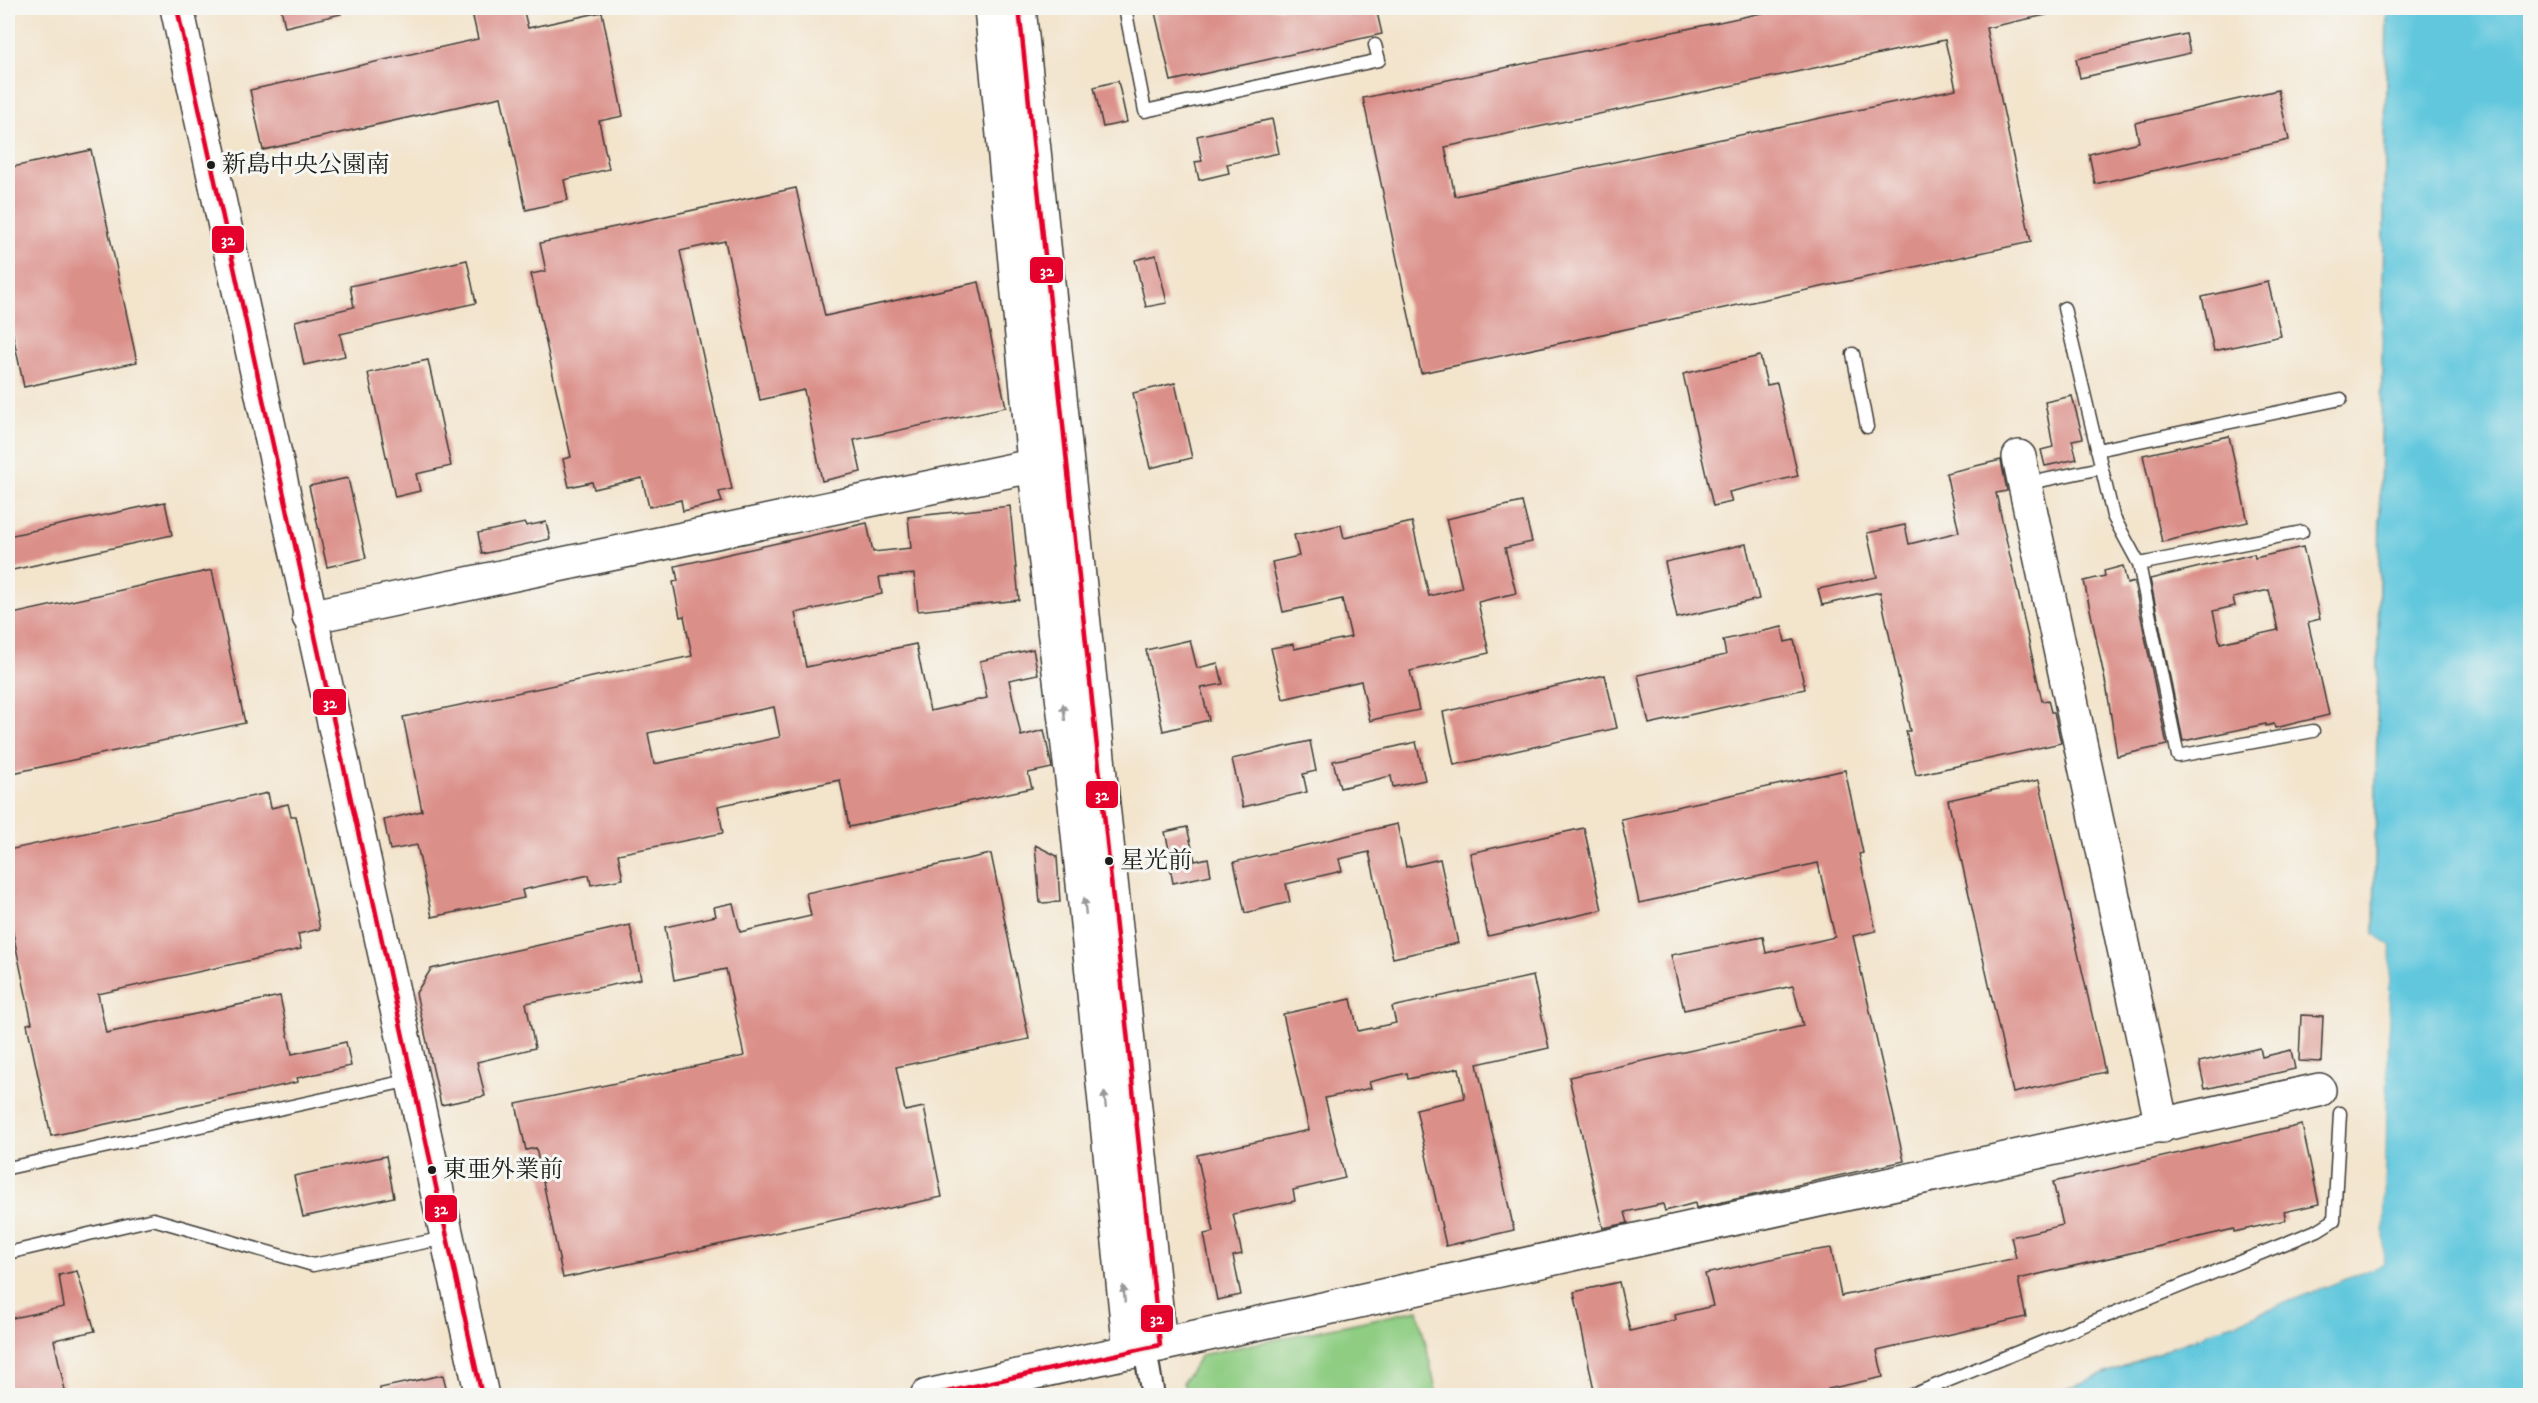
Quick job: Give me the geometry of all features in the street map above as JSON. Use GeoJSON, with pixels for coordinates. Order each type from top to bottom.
{"type":"FeatureCollection","features":[{"type":"Feature","properties":{"kind":"street"},"geometry":{"type":"LineString","coordinates":[[177,8],[309,617],[482,1395]]}},
{"type":"Feature","properties":{"kind":"street"},"geometry":{"type":"LineString","coordinates":[[1015,8],[1050,461]]}},
{"type":"Feature","properties":{"kind":"street"},"geometry":{"type":"LineString","coordinates":[[1015,8],[995,50],[1050,461],[1145,1349],[1153,1395]]}},
{"type":"Feature","properties":{"kind":"street"},"geometry":{"type":"LineString","coordinates":[[309,617],[1050,461]]}},
{"type":"Feature","properties":{"kind":"street"},"geometry":{"type":"LineString","coordinates":[[2022,471],[2163,1126]]}},
{"type":"Feature","properties":{"kind":"street"},"geometry":{"type":"LineString","coordinates":[[927,1395],[2163,1126],[2329,1102]]}},
{"type":"Feature","properties":{"kind":"lane"},"geometry":{"type":"LineString","coordinates":[[1125,8],[1146,111],[1379,60],[1376,45]]}},
{"type":"Feature","properties":{"kind":"lane"},"geometry":{"type":"LineString","coordinates":[[2064,308],[2113,516],[2139,564],[2178,756],[2313,731]]}},
{"type":"Feature","properties":{"kind":"lane"},"geometry":{"type":"LineString","coordinates":[[1853,354],[1867,427]]}},
{"type":"Feature","properties":{"kind":"lane"},"geometry":{"type":"LineString","coordinates":[[2097,450],[2342,399]]}},
{"type":"Feature","properties":{"kind":"lane"},"geometry":{"type":"LineString","coordinates":[[2022,471],[2101,468]]}},
{"type":"Feature","properties":{"kind":"lane"},"geometry":{"type":"LineString","coordinates":[[2139,564],[2302,531]]}},
{"type":"Feature","properties":{"kind":"lane"},"geometry":{"type":"LineString","coordinates":[[8,1168],[411,1080]]}},
{"type":"Feature","properties":{"kind":"lane"},"geometry":{"type":"LineString","coordinates":[[1910,1395],[2318,1230],[2334,1220],[2329,1102]]}},
{"type":"Feature","properties":{"kind":"lane"},"geometry":{"type":"LineString","coordinates":[[8,1253],[153,1219],[313,1265],[446,1238]]}},
{"type":"Feature","properties":{"kind":"green space"},"geometry":{"type":"Polygon","coordinates":[[[1418,1310],[1437,1395],[1186,1395],[1183,1382],[1201,1355],[1418,1310]]]}},
{"type":"Feature","properties":{"kind":"water"},"geometry":{"type":"Polygon","coordinates":[[[2387,8],[2530,8],[2530,1395],[2048,1396],[2383,1264],[2390,946],[2374,934],[2387,8]]]}},
{"type":"Feature","properties":{"kind":"pier"},"geometry":{"type":"Polygon","coordinates":[[[2374,934],[2390,946],[2383,1264],[2045,1396],[2380,1262],[2387,948],[2372,936],[2374,934]]]}},
{"type":"Feature","properties":{"kind":"building"},"geometry":{"type":"Polygon","coordinates":[[[281,8],[341,8],[341,14],[285,27],[281,8]]]}},
{"type":"Feature","properties":{"kind":"building"},"geometry":{"type":"Polygon","coordinates":[[[471,8],[523,8],[528,28],[602,12],[623,116],[599,121],[609,169],[564,180],[568,200],[526,210],[501,97],[263,150],[250,90],[478,39],[471,8]]]}},
{"type":"Feature","properties":{"kind":"building"},"geometry":{"type":"Polygon","coordinates":[[[1154,8],[1376,8],[1382,34],[1171,81],[1154,8]]]}},
{"type":"Feature","properties":{"kind":"building"},"geometry":{"type":"Polygon","coordinates":[[[1785,8],[2045,8],[2046,15],[1986,28],[2031,242],[1421,373],[1363,98],[1785,8]],[[1945,40],[1445,147],[1455,196],[1956,89],[1945,40]]]}},
{"type":"Feature","properties":{"kind":"building"},"geometry":{"type":"Polygon","coordinates":[[[2186,34],[2190,53],[2080,78],[2076,59],[2186,34]]]}},
{"type":"Feature","properties":{"kind":"building"},"geometry":{"type":"Polygon","coordinates":[[[1118,81],[1127,122],[1103,127],[1094,87],[1118,81]]]}},
{"type":"Feature","properties":{"kind":"building"},"geometry":{"type":"Polygon","coordinates":[[[2278,90],[2289,140],[2095,184],[2089,154],[2139,142],[2135,123],[2278,90]]]}},
{"type":"Feature","properties":{"kind":"building"},"geometry":{"type":"Polygon","coordinates":[[[1272,119],[1279,153],[1227,164],[1229,173],[1199,180],[1195,162],[1202,161],[1197,136],[1272,119]]]}},
{"type":"Feature","properties":{"kind":"building"},"geometry":{"type":"Polygon","coordinates":[[[91,150],[137,362],[24,387],[8,312],[8,168],[91,150]]]}},
{"type":"Feature","properties":{"kind":"building"},"geometry":{"type":"Polygon","coordinates":[[[796,188],[825,316],[979,282],[1006,407],[854,440],[861,472],[822,481],[804,390],[760,400],[725,241],[680,251],[732,489],[719,492],[722,502],[683,511],[681,500],[649,507],[642,478],[594,489],[592,482],[569,487],[563,459],[571,457],[531,274],[546,271],[540,243],[796,188]]]}},
{"type":"Feature","properties":{"kind":"building"},"geometry":{"type":"Polygon","coordinates":[[[1156,255],[1167,303],[1146,307],[1135,260],[1156,255]]]}},
{"type":"Feature","properties":{"kind":"building"},"geometry":{"type":"Polygon","coordinates":[[[467,260],[476,303],[340,334],[345,356],[304,365],[295,321],[354,307],[350,286],[467,260]]]}},
{"type":"Feature","properties":{"kind":"building"},"geometry":{"type":"Polygon","coordinates":[[[2268,282],[2281,336],[2214,351],[2202,297],[2268,282]]]}},
{"type":"Feature","properties":{"kind":"building"},"geometry":{"type":"Polygon","coordinates":[[[1760,356],[1767,385],[1777,383],[1798,476],[1729,492],[1732,502],[1713,506],[1683,374],[1760,356]]]}},
{"type":"Feature","properties":{"kind":"building"},"geometry":{"type":"Polygon","coordinates":[[[428,360],[451,466],[416,474],[420,491],[395,497],[368,373],[428,360]]]}},
{"type":"Feature","properties":{"kind":"building"},"geometry":{"type":"Polygon","coordinates":[[[1175,383],[1192,458],[1150,468],[1133,393],[1175,383]]]}},
{"type":"Feature","properties":{"kind":"building"},"geometry":{"type":"Polygon","coordinates":[[[2072,396],[2083,438],[2072,440],[2077,459],[2045,466],[2041,450],[2053,447],[2045,402],[2072,396]]]}},
{"type":"Feature","properties":{"kind":"building"},"geometry":{"type":"Polygon","coordinates":[[[2229,436],[2248,522],[2162,542],[2143,455],[2229,436]]]}},
{"type":"Feature","properties":{"kind":"building"},"geometry":{"type":"Polygon","coordinates":[[[2001,460],[2007,491],[1996,493],[2042,701],[2048,700],[2051,712],[2054,712],[2061,743],[1916,775],[1906,731],[1910,731],[1880,592],[1822,605],[1818,589],[1877,577],[1867,533],[1905,525],[1909,544],[1959,532],[1946,473],[2001,460]]]}},
{"type":"Feature","properties":{"kind":"building"},"geometry":{"type":"Polygon","coordinates":[[[348,478],[366,558],[327,567],[309,486],[348,478]]]}},
{"type":"Feature","properties":{"kind":"building"},"geometry":{"type":"Polygon","coordinates":[[[165,502],[172,535],[8,571],[8,536],[165,502]]]}},
{"type":"Feature","properties":{"kind":"building"},"geometry":{"type":"Polygon","coordinates":[[[1522,502],[1532,542],[1505,548],[1516,593],[1478,602],[1489,653],[1410,671],[1419,710],[1370,721],[1361,681],[1283,699],[1271,648],[1293,644],[1294,649],[1351,637],[1342,599],[1283,612],[1272,562],[1299,556],[1294,535],[1341,525],[1344,538],[1412,522],[1429,596],[1462,588],[1446,519],[1522,502]]]}},
{"type":"Feature","properties":{"kind":"building"},"geometry":{"type":"Polygon","coordinates":[[[1010,506],[1019,600],[918,611],[914,574],[879,577],[882,594],[795,613],[806,667],[916,644],[930,711],[987,698],[980,661],[1033,649],[1038,674],[1009,680],[1021,736],[1044,730],[1052,768],[1028,773],[1032,788],[849,827],[840,780],[718,806],[723,833],[618,854],[623,879],[591,885],[589,875],[522,890],[524,898],[432,917],[417,845],[390,850],[384,820],[422,811],[403,717],[692,656],[684,616],[680,617],[673,582],[678,581],[675,566],[867,523],[873,552],[911,548],[908,517],[1010,506]],[[774,707],[648,733],[654,764],[780,737],[774,707]]]}},
{"type":"Feature","properties":{"kind":"building"},"geometry":{"type":"Polygon","coordinates":[[[546,522],[550,539],[482,554],[478,533],[525,523],[526,526],[546,522]]]}},
{"type":"Feature","properties":{"kind":"building"},"geometry":{"type":"Polygon","coordinates":[[[1746,544],[1759,599],[1677,618],[1665,562],[1746,544]]]}},
{"type":"Feature","properties":{"kind":"building"},"geometry":{"type":"Polygon","coordinates":[[[2303,547],[2320,619],[2308,622],[2329,715],[2275,728],[2274,724],[2266,726],[2266,724],[2183,741],[2150,579],[2254,554],[2255,558],[2303,547]],[[2269,590],[2233,598],[2235,606],[2213,611],[2220,643],[2278,630],[2269,590]]]}},
{"type":"Feature","properties":{"kind":"building"},"geometry":{"type":"Polygon","coordinates":[[[2123,566],[2127,584],[2134,582],[2167,745],[2117,756],[2107,690],[2084,581],[2105,576],[2104,571],[2123,566]]]}},
{"type":"Feature","properties":{"kind":"building"},"geometry":{"type":"Polygon","coordinates":[[[212,570],[245,723],[8,774],[8,615],[212,570]]]}},
{"type":"Feature","properties":{"kind":"building"},"geometry":{"type":"Polygon","coordinates":[[[1782,627],[1785,642],[1794,640],[1805,689],[1649,724],[1638,675],[1726,655],[1723,640],[1782,627]]]}},
{"type":"Feature","properties":{"kind":"building"},"geometry":{"type":"Polygon","coordinates":[[[1190,640],[1197,668],[1218,663],[1223,684],[1201,688],[1209,720],[1163,731],[1146,650],[1190,640]]]}},
{"type":"Feature","properties":{"kind":"building"},"geometry":{"type":"Polygon","coordinates":[[[1605,675],[1617,728],[1454,765],[1443,712],[1605,675]]]}},
{"type":"Feature","properties":{"kind":"building"},"geometry":{"type":"Polygon","coordinates":[[[1310,741],[1316,771],[1303,774],[1307,792],[1243,807],[1232,759],[1310,741]]]}},
{"type":"Feature","properties":{"kind":"building"},"geometry":{"type":"Polygon","coordinates":[[[1416,742],[1425,780],[1393,787],[1391,776],[1340,788],[1333,761],[1416,742]]]}},
{"type":"Feature","properties":{"kind":"building"},"geometry":{"type":"Polygon","coordinates":[[[1845,770],[1863,853],[1859,854],[1876,931],[1853,936],[1904,1161],[1696,1208],[1695,1203],[1665,1211],[1663,1204],[1625,1212],[1628,1223],[1603,1228],[1569,1077],[1803,1026],[1793,986],[1684,1010],[1671,955],[1763,937],[1766,953],[1835,937],[1818,863],[1639,903],[1621,819],[1845,770]]]}},
{"type":"Feature","properties":{"kind":"building"},"geometry":{"type":"Polygon","coordinates":[[[2039,780],[2105,1072],[2013,1093],[1948,800],[2039,780]]]}},
{"type":"Feature","properties":{"kind":"building"},"geometry":{"type":"Polygon","coordinates":[[[268,793],[271,808],[288,804],[291,816],[296,816],[320,929],[298,934],[301,949],[98,994],[106,1033],[280,996],[292,1054],[346,1042],[351,1066],[297,1078],[298,1082],[51,1136],[27,1024],[32,1023],[8,910],[8,850],[268,793]]]}},
{"type":"Feature","properties":{"kind":"building"},"geometry":{"type":"Polygon","coordinates":[[[1397,824],[1406,867],[1440,859],[1458,943],[1393,958],[1369,852],[1339,859],[1342,871],[1286,884],[1290,902],[1245,913],[1234,862],[1397,824]]]}},
{"type":"Feature","properties":{"kind":"building"},"geometry":{"type":"Polygon","coordinates":[[[1187,827],[1195,861],[1208,858],[1211,875],[1173,883],[1170,867],[1173,866],[1165,832],[1187,827]]]}},
{"type":"Feature","properties":{"kind":"building"},"geometry":{"type":"Polygon","coordinates":[[[1584,828],[1602,910],[1488,936],[1470,853],[1584,828]]]}},
{"type":"Feature","properties":{"kind":"building"},"geometry":{"type":"Polygon","coordinates":[[[1035,845],[1057,856],[1060,902],[1040,903],[1035,845]]]}},
{"type":"Feature","properties":{"kind":"building"},"geometry":{"type":"Polygon","coordinates":[[[991,854],[1029,1039],[896,1067],[905,1111],[924,1107],[942,1197],[563,1278],[536,1148],[526,1150],[516,1104],[744,1056],[726,969],[674,980],[665,927],[716,916],[714,907],[733,903],[740,932],[811,916],[806,893],[991,854]]]}},
{"type":"Feature","properties":{"kind":"building"},"geometry":{"type":"Polygon","coordinates":[[[630,925],[641,979],[526,1003],[535,1048],[477,1062],[485,1096],[441,1105],[416,993],[431,969],[630,925]]]}},
{"type":"Feature","properties":{"kind":"building"},"geometry":{"type":"Polygon","coordinates":[[[1533,976],[1549,1048],[1477,1064],[1514,1230],[1446,1246],[1416,1109],[1465,1098],[1459,1068],[1408,1079],[1407,1073],[1369,1082],[1371,1088],[1325,1098],[1345,1178],[1293,1190],[1295,1201],[1233,1214],[1242,1254],[1233,1256],[1241,1295],[1217,1300],[1204,1234],[1214,1232],[1197,1155],[1309,1130],[1283,1014],[1351,999],[1358,1031],[1396,1023],[1392,1007],[1533,976]]]}},
{"type":"Feature","properties":{"kind":"building"},"geometry":{"type":"Polygon","coordinates":[[[2301,1015],[2323,1016],[2321,1062],[2299,1061],[2301,1015]]]}},
{"type":"Feature","properties":{"kind":"building"},"geometry":{"type":"Polygon","coordinates":[[[2260,1048],[2262,1057],[2291,1050],[2295,1069],[2205,1089],[2199,1062],[2260,1048]]]}},
{"type":"Feature","properties":{"kind":"building"},"geometry":{"type":"Polygon","coordinates":[[[2302,1125],[2319,1204],[2284,1212],[2286,1220],[2234,1232],[2234,1229],[2018,1279],[2026,1317],[1877,1351],[1883,1377],[1828,1389],[1829,1393],[1819,1395],[1595,1395],[1574,1292],[1619,1282],[1630,1331],[1676,1320],[1675,1315],[1713,1306],[1705,1274],[1798,1253],[1831,1248],[1841,1296],[2016,1258],[2011,1237],[2063,1225],[2053,1182],[2302,1125]]]}},
{"type":"Feature","properties":{"kind":"building"},"geometry":{"type":"Polygon","coordinates":[[[386,1156],[394,1197],[303,1217],[294,1176],[386,1156]]]}},
{"type":"Feature","properties":{"kind":"building"},"geometry":{"type":"Polygon","coordinates":[[[77,1271],[95,1331],[54,1340],[66,1395],[8,1395],[8,1319],[64,1307],[59,1275],[77,1271]]]}},
{"type":"Feature","properties":{"kind":"building"},"geometry":{"type":"Polygon","coordinates":[[[443,1375],[448,1395],[380,1395],[380,1388],[443,1375]]]}},
{"type":"Feature","properties":{"kind":"transit line","name":"32"},"geometry":{"type":"LineString","coordinates":[[177,8],[482,1396]]}},
{"type":"Feature","properties":{"kind":"transit line","name":"32"},"geometry":{"type":"LineString","coordinates":[[929,1396],[1160,1345],[1019,8]]}},
{"type":"Feature","properties":{"kind":"place","name":"新島中央公園南"},"geometry":{"type":"Point","coordinates":[211,165]}},
{"type":"Feature","properties":{"kind":"place","name":"星光前"},"geometry":{"type":"Point","coordinates":[1109,861]}},
{"type":"Feature","properties":{"kind":"place","name":"東亜外業前"},"geometry":{"type":"Point","coordinates":[432,1170]}}]}
